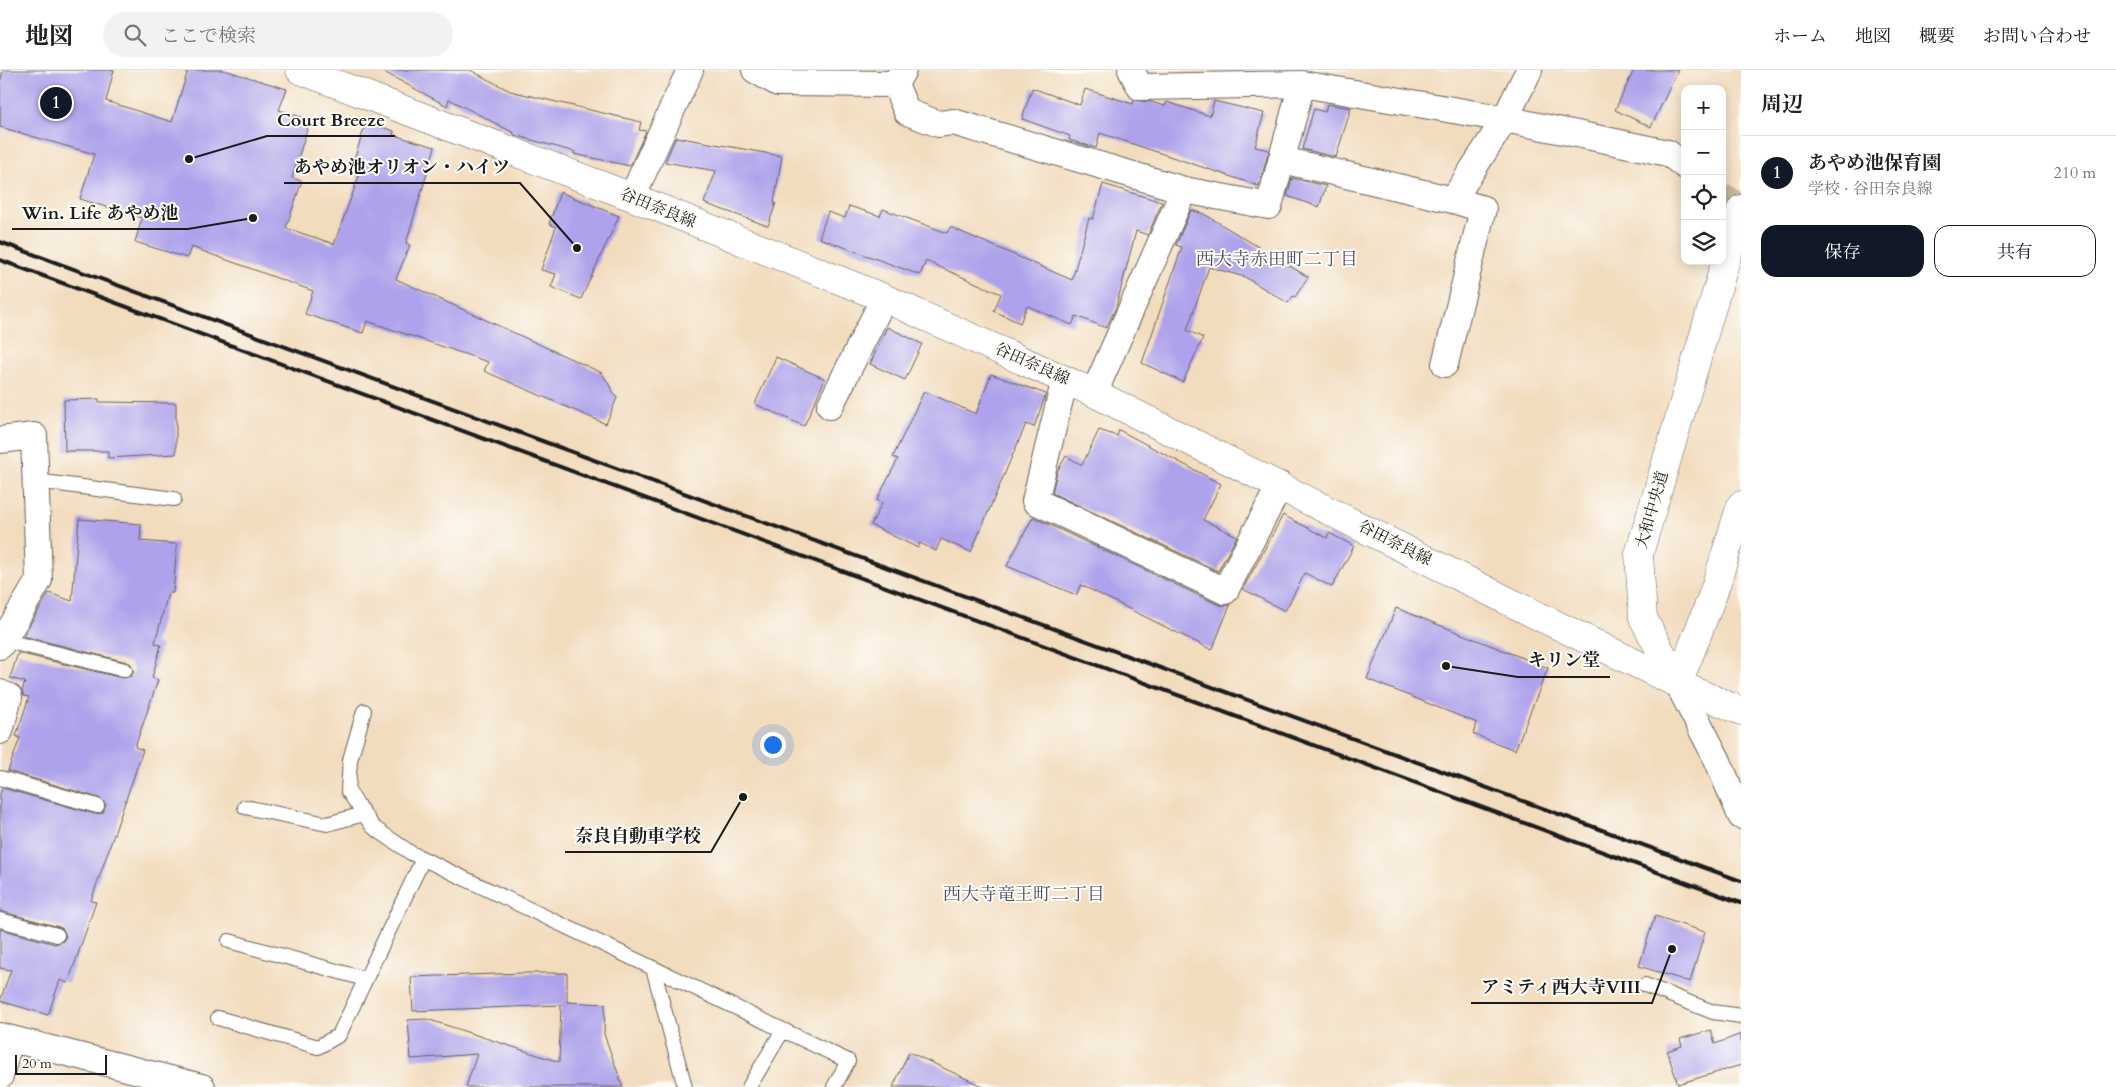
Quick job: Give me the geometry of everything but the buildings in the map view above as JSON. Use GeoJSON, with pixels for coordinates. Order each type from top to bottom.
{"type":"FeatureCollection","features":[{"type":"Feature","properties":{"kind":"main road","name":"谷田奈良線"},"geometry":{"type":"LineString","coordinates":[[300,70],[349,78],[632,197],[884,298],[1066,379],[1678,684],[1741,711]]}},
{"type":"Feature","properties":{"kind":"main road","name":"大和中央道"},"geometry":{"type":"LineString","coordinates":[[1678,684],[1643,618],[1639,554],[1741,209]]}},
{"type":"Feature","properties":{"kind":"main road"},"geometry":{"type":"LineString","coordinates":[[1678,684],[1713,594],[1741,506]]}},
{"type":"Feature","properties":{"kind":"street"},"geometry":{"type":"LineString","coordinates":[[632,197],[690,70]]}},
{"type":"Feature","properties":{"kind":"street"},"geometry":{"type":"LineString","coordinates":[[755,70],[778,83],[899,77],[907,112],[939,124],[953,122],[1184,190],[1269,206],[1302,84]]}},
{"type":"Feature","properties":{"kind":"street"},"geometry":{"type":"LineString","coordinates":[[1131,70],[1140,87],[1302,84],[1336,80],[1505,119],[1668,153],[1681,163]]}},
{"type":"Feature","properties":{"kind":"street"},"geometry":{"type":"LineString","coordinates":[[1453,200],[1505,119],[1529,70]]}},
{"type":"Feature","properties":{"kind":"street"},"geometry":{"type":"LineString","coordinates":[[1282,160],[1453,200],[1483,209],[1445,364]]}},
{"type":"Feature","properties":{"kind":"street"},"geometry":{"type":"LineString","coordinates":[[1094,393],[1184,190]]}},
{"type":"Feature","properties":{"kind":"street"},"geometry":{"type":"LineString","coordinates":[[830,406],[884,298]]}},
{"type":"Feature","properties":{"kind":"street"},"geometry":{"type":"LineString","coordinates":[[1066,379],[1035,501],[1225,591],[1280,485]]}},
{"type":"Feature","properties":{"kind":"street"},"geometry":{"type":"LineString","coordinates":[[0,440],[34,436],[39,580],[1,643]]}},
{"type":"Feature","properties":{"kind":"street"},"geometry":{"type":"LineString","coordinates":[[1678,684],[1717,760],[1741,816]]}},
{"type":"Feature","properties":{"kind":"street"},"geometry":{"type":"LineString","coordinates":[[0,693],[9,696],[0,731]]}},
{"type":"Feature","properties":{"kind":"street"},"geometry":{"type":"LineString","coordinates":[[0,1076],[5,1037],[187,1085]]}},
{"type":"Feature","properties":{"kind":"lane"},"geometry":{"type":"LineString","coordinates":[[36,481],[174,499]]}},
{"type":"Feature","properties":{"kind":"lane"},"geometry":{"type":"LineString","coordinates":[[1,643],[125,670]]}},
{"type":"Feature","properties":{"kind":"lane"},"geometry":{"type":"LineString","coordinates":[[364,711],[350,760],[348,791],[373,827],[423,859],[848,1061],[834,1087]]}},
{"type":"Feature","properties":{"kind":"lane"},"geometry":{"type":"LineString","coordinates":[[0,778],[97,806]]}},
{"type":"Feature","properties":{"kind":"lane"},"geometry":{"type":"LineString","coordinates":[[245,807],[327,824],[364,814]]}},
{"type":"Feature","properties":{"kind":"lane"},"geometry":{"type":"LineString","coordinates":[[218,1018],[318,1047],[339,1035],[423,859]]}},
{"type":"Feature","properties":{"kind":"lane"},"geometry":{"type":"LineString","coordinates":[[0,920],[57,935]]}},
{"type":"Feature","properties":{"kind":"lane"},"geometry":{"type":"LineString","coordinates":[[229,941],[365,980]]}},
{"type":"Feature","properties":{"kind":"lane"},"geometry":{"type":"LineString","coordinates":[[653,968],[685,1087]]}},
{"type":"Feature","properties":{"kind":"lane"},"geometry":{"type":"LineString","coordinates":[[1645,985],[1713,1012],[1741,1016]]}},
{"type":"Feature","properties":{"kind":"lane"},"geometry":{"type":"LineString","coordinates":[[749,1087],[783,1030]]}},
{"type":"Feature","properties":{"kind":"tunnel"},"geometry":{"type":"LineString","coordinates":[[1726,198],[1741,208]]}},
{"type":"Feature","properties":{"kind":"railway"},"geometry":{"type":"LineString","coordinates":[[0,242],[1741,881]]}},
{"type":"Feature","properties":{"kind":"railway"},"geometry":{"type":"LineString","coordinates":[[0,260],[1741,903]]}},
{"type":"Feature","properties":{"kind":"place","name":"あやめ池保育園"},"geometry":{"type":"Point","coordinates":[56,103]}},
{"type":"Feature","properties":{"kind":"place","name":"Court Breeze"},"geometry":{"type":"Point","coordinates":[189,159]}},
{"type":"Feature","properties":{"kind":"place","name":"Win. Life あやめ池"},"geometry":{"type":"Point","coordinates":[253,218]}},
{"type":"Feature","properties":{"kind":"place","name":"あやめ池オリオン・ハイツ"},"geometry":{"type":"Point","coordinates":[577,248]}},
{"type":"Feature","properties":{"kind":"place","name":"キリン堂"},"geometry":{"type":"Point","coordinates":[1446,666]}},
{"type":"Feature","properties":{"kind":"place","name":"奈良自動車学校"},"geometry":{"type":"Point","coordinates":[743,797]}},
{"type":"Feature","properties":{"kind":"place","name":"アミティ西大寺VIII"},"geometry":{"type":"Point","coordinates":[1672,949]}},
{"type":"Feature","properties":{"kind":"district","name":"西大寺赤田町二丁目"},"geometry":{"type":"Point","coordinates":[1277,259]}},
{"type":"Feature","properties":{"kind":"district","name":"西大寺竜王町二丁目"},"geometry":{"type":"Point","coordinates":[1024,894]}}]}
